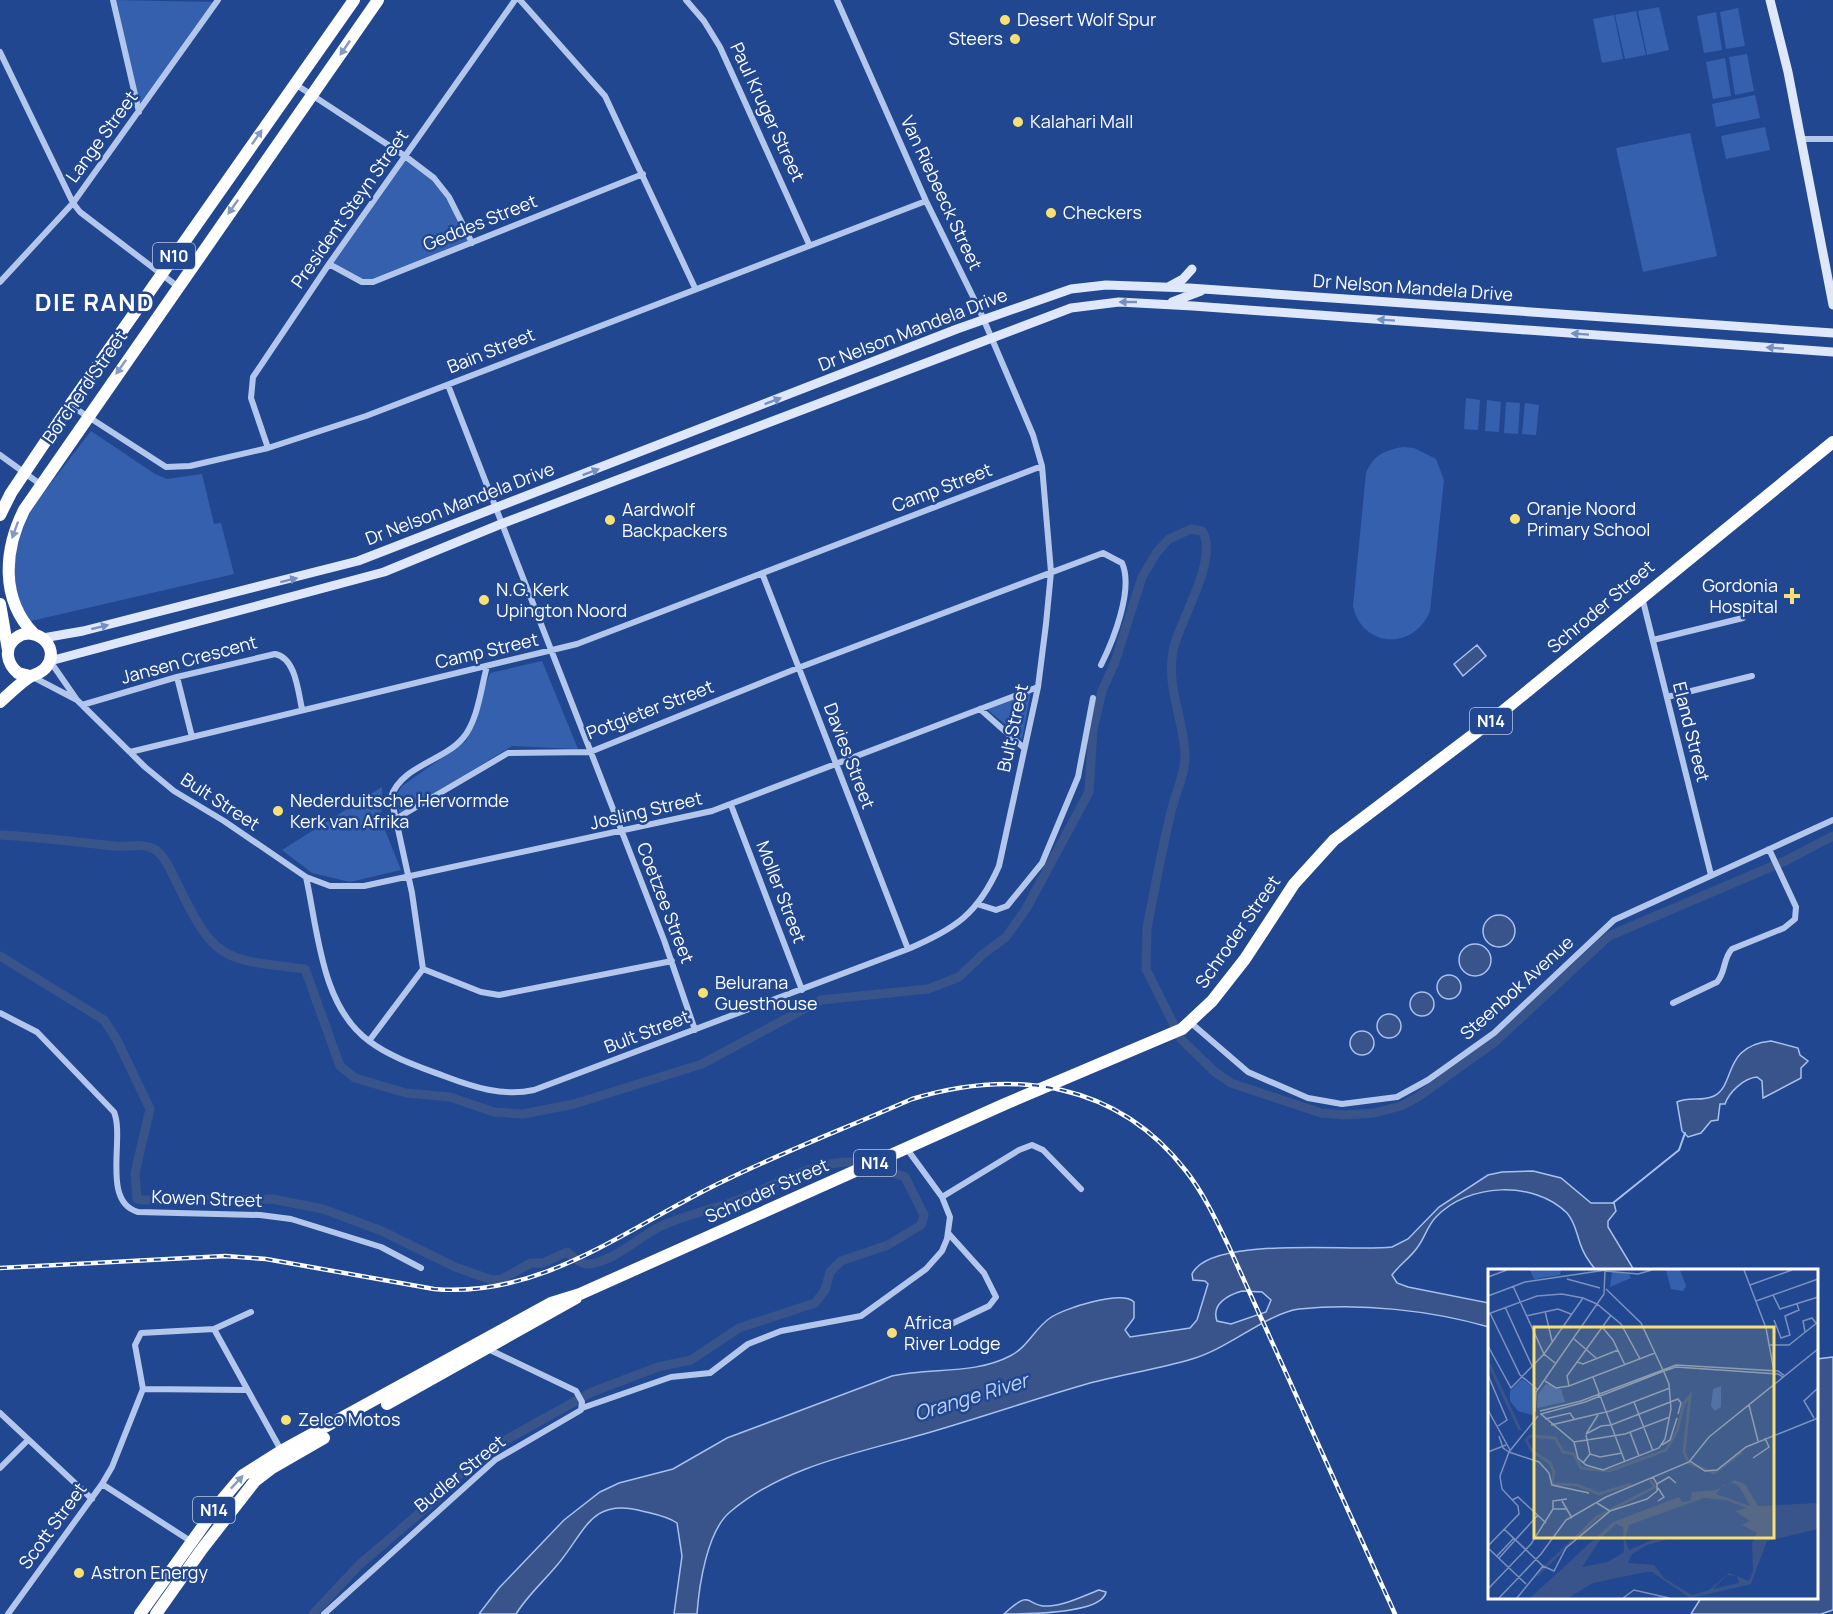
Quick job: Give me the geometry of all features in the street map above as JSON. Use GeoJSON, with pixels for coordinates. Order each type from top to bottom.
{"type":"FeatureCollection","features":[{"type":"Feature","properties":{"kind":"highway","name":"Borcherd Street"},"geometry":{"type":"LineString","coordinates":[[0,515],[24,473],[70,405],[354,0]]}},
{"type":"Feature","properties":{"kind":"highway","name":"Borcherd Street"},"geometry":{"type":"LineString","coordinates":[[38,636],[17,612],[8,566],[11,543],[18,521],[40,484],[378,0]]}},
{"type":"Feature","properties":{"kind":"highway","name":"Schroder Street"},"geometry":{"type":"LineString","coordinates":[[140,1614],[255,1481],[283,1455],[482,1345],[570,1304],[580,1294],[1067,1077],[1181,1029],[1245,959],[1294,884],[1334,840],[1495,718],[1641,596],[1833,442]]}},
{"type":"Feature","properties":{"kind":"highway"},"geometry":{"type":"LineString","coordinates":[[0,604],[8,654],[18,673],[30,676]]}},
{"type":"Feature","properties":{"kind":"highway"},"geometry":{"type":"LineString","coordinates":[[0,669],[17,637],[38,636]]}},
{"type":"Feature","properties":{"kind":"highway","name":"N10"},"geometry":{"type":"LineString","coordinates":[[38,636],[49,646],[50,661]]}},
{"type":"Feature","properties":{"kind":"highway"},"geometry":{"type":"LineString","coordinates":[[0,702],[30,676],[42,672],[50,661]]}},
{"type":"Feature","properties":{"kind":"highway","name":"Schroder Street"},"geometry":{"type":"LineString","coordinates":[[156,1614],[197,1546]]}},
{"type":"Feature","properties":{"kind":"street"},"geometry":{"type":"LineString","coordinates":[[113,0],[139,112]]}},
{"type":"Feature","properties":{"kind":"street","name":"President Steyn Street"},"geometry":{"type":"LineString","coordinates":[[267,448],[251,398],[252,380],[329,264],[515,0]]}},
{"type":"Feature","properties":{"kind":"street"},"geometry":{"type":"LineString","coordinates":[[520,0],[605,96],[695,288]]}},
{"type":"Feature","properties":{"kind":"street","name":"Paul Kruger Street"},"geometry":{"type":"LineString","coordinates":[[686,0],[704,21],[720,47],[809,244]]}},
{"type":"Feature","properties":{"kind":"street","name":"Van Riebeeck Street"},"geometry":{"type":"LineString","coordinates":[[837,0],[926,201],[983,320],[1033,435],[1042,466]]}},
{"type":"Feature","properties":{"kind":"street"},"geometry":{"type":"LineString","coordinates":[[1770,0],[1833,305]]}},
{"type":"Feature","properties":{"kind":"street","name":"Lange Street"},"geometry":{"type":"LineString","coordinates":[[0,282],[73,202],[217,1]]}},
{"type":"Feature","properties":{"kind":"street"},"geometry":{"type":"LineString","coordinates":[[0,52],[73,202],[86,218],[177,286]]}},
{"type":"Feature","properties":{"kind":"street"},"geometry":{"type":"LineString","coordinates":[[294,83],[405,156],[444,189],[472,243]]}},
{"type":"Feature","properties":{"kind":"street"},"geometry":{"type":"LineString","coordinates":[[1800,139],[1833,139]]}},
{"type":"Feature","properties":{"kind":"street","name":"Geddes Street"},"geometry":{"type":"LineString","coordinates":[[329,264],[362,282],[373,282],[643,174]]}},
{"type":"Feature","properties":{"kind":"street","name":"Bain Street"},"geometry":{"type":"LineString","coordinates":[[70,405],[155,461],[172,468],[267,448],[366,416],[926,201]]}},
{"type":"Feature","properties":{"kind":"street"},"geometry":{"type":"LineString","coordinates":[[1167,287],[1183,279],[1192,269]]}},
{"type":"Feature","properties":{"kind":"street","name":"Dr Nelson Mandela Drive"},"geometry":{"type":"LineString","coordinates":[[38,636],[83,631],[323,572],[358,561],[983,320],[1081,287],[1106,285],[1167,287],[1833,333]]}},
{"type":"Feature","properties":{"kind":"street"},"geometry":{"type":"LineString","coordinates":[[1165,304],[1196,290],[1223,309]]}},
{"type":"Feature","properties":{"kind":"street","name":"Dr Nelson Mandela Drive"},"geometry":{"type":"LineString","coordinates":[[50,661],[360,580],[990,338],[1086,305],[1119,302],[1165,304],[1833,352]]}},
{"type":"Feature","properties":{"kind":"street","name":"Coetzee Street"},"geometry":{"type":"LineString","coordinates":[[448,385],[672,961],[696,1030]]}},
{"type":"Feature","properties":{"kind":"street"},"geometry":{"type":"LineString","coordinates":[[0,455],[40,484]]}},
{"type":"Feature","properties":{"kind":"street","name":"Bult Street"},"geometry":{"type":"LineString","coordinates":[[50,661],[80,703],[174,791],[224,821],[306,877],[328,980],[343,1011],[369,1041],[398,1056],[468,1085],[489,1091],[524,1093],[908,950],[954,927],[977,904],[990,885],[1003,854],[1038,687],[1051,572],[1042,466]]}},
{"type":"Feature","properties":{"kind":"street","name":"Camp Street"},"geometry":{"type":"LineString","coordinates":[[130,752],[585,641],[1042,466]]}},
{"type":"Feature","properties":{"kind":"street","name":"Potgieter Street"},"geometry":{"type":"LineString","coordinates":[[394,820],[508,753],[590,752],[798,668],[1102,553],[1114,557],[1124,568],[1125,592],[1112,641],[1101,665]]}},
{"type":"Feature","properties":{"kind":"street","name":"Davies Street"},"geometry":{"type":"LineString","coordinates":[[762,573],[908,950]]}},
{"type":"Feature","properties":{"kind":"street","name":"Eland Street"},"geometry":{"type":"LineString","coordinates":[[1641,596],[1711,875]]}},
{"type":"Feature","properties":{"kind":"street"},"geometry":{"type":"LineString","coordinates":[[1653,640],[1743,618]]}},
{"type":"Feature","properties":{"kind":"street","name":"Jansen Crescent"},"geometry":{"type":"LineString","coordinates":[[80,703],[265,655],[279,655],[290,664],[302,710]]}},
{"type":"Feature","properties":{"kind":"street"},"geometry":{"type":"LineString","coordinates":[[369,1041],[423,969],[408,878],[391,802],[395,786],[465,736],[487,666]]}},
{"type":"Feature","properties":{"kind":"street","name":"Bult Street"},"geometry":{"type":"LineString","coordinates":[[30,676],[80,703]]}},
{"type":"Feature","properties":{"kind":"street"},"geometry":{"type":"LineString","coordinates":[[1667,697],[1752,676]]}},
{"type":"Feature","properties":{"kind":"street"},"geometry":{"type":"LineString","coordinates":[[177,677],[192,737]]}},
{"type":"Feature","properties":{"kind":"street","name":"Josling Street"},"geometry":{"type":"LineString","coordinates":[[306,877],[325,885],[341,888],[408,878],[691,817],[731,805],[837,766],[1038,687]]}},
{"type":"Feature","properties":{"kind":"street"},"geometry":{"type":"LineString","coordinates":[[977,904],[996,910],[1008,906],[1042,863],[1078,777],[1093,698]]}},
{"type":"Feature","properties":{"kind":"street"},"geometry":{"type":"LineString","coordinates":[[980,709],[1024,748]]}},
{"type":"Feature","properties":{"kind":"street","name":"Moller Street"},"geometry":{"type":"LineString","coordinates":[[731,805],[802,990]]}},
{"type":"Feature","properties":{"kind":"street","name":"Steenbok Avenue"},"geometry":{"type":"LineString","coordinates":[[1181,1029],[1248,1072],[1308,1098],[1342,1104],[1397,1097],[1428,1080],[1494,1033],[1609,923],[1833,820]]}},
{"type":"Feature","properties":{"kind":"street"},"geometry":{"type":"LineString","coordinates":[[1673,1003],[1717,982],[1731,949],[1784,928],[1797,917],[1796,907],[1769,849]]}},
{"type":"Feature","properties":{"kind":"street"},"geometry":{"type":"LineString","coordinates":[[423,969],[481,992],[499,995],[672,961]]}},
{"type":"Feature","properties":{"kind":"street","name":"Kowen Street"},"geometry":{"type":"LineString","coordinates":[[0,1013],[26,1024],[37,1032],[114,1112],[118,1188],[123,1202],[130,1209],[138,1212],[260,1215],[291,1220],[381,1247],[421,1268]]}},
{"type":"Feature","properties":{"kind":"street"},"geometry":{"type":"LineString","coordinates":[[942,1197],[1019,1150],[1032,1145],[1043,1150],[1081,1189]]}},
{"type":"Feature","properties":{"kind":"street"},"geometry":{"type":"LineString","coordinates":[[907,1149],[942,1197],[950,1217],[948,1233],[996,1290],[996,1297],[988,1306],[945,1327]]}},
{"type":"Feature","properties":{"kind":"street","name":"Budler Street"},"geometry":{"type":"LineString","coordinates":[[324,1614],[495,1460],[575,1415],[582,1408],[671,1377],[710,1373],[748,1344],[781,1331],[861,1316],[926,1269],[942,1251],[948,1233]]}},
{"type":"Feature","properties":{"kind":"street"},"geometry":{"type":"LineString","coordinates":[[246,1390],[143,1389],[135,1345],[141,1333],[214,1329],[251,1312]]}},
{"type":"Feature","properties":{"kind":"street"},"geometry":{"type":"LineString","coordinates":[[214,1329],[283,1455]]}},
{"type":"Feature","properties":{"kind":"street"},"geometry":{"type":"LineString","coordinates":[[482,1345],[577,1392],[582,1400],[582,1408]]}},
{"type":"Feature","properties":{"kind":"street","name":"Scott Street"},"geometry":{"type":"LineString","coordinates":[[8,1614],[102,1484],[112,1467],[143,1389]]}},
{"type":"Feature","properties":{"kind":"street"},"geometry":{"type":"LineString","coordinates":[[0,1413],[92,1499]]}},
{"type":"Feature","properties":{"kind":"street"},"geometry":{"type":"LineString","coordinates":[[0,1468],[27,1440]]}},
{"type":"Feature","properties":{"kind":"street"},"geometry":{"type":"LineString","coordinates":[[102,1484],[197,1546]]}},
{"type":"Feature","properties":{"kind":"shaded area"},"geometry":{"type":"Polygon","coordinates":[[[112,0],[214,2],[139,109],[112,0]]]}},
{"type":"Feature","properties":{"kind":"shaded area"},"geometry":{"type":"Polygon","coordinates":[[[1659,7],[1669,50],[1647,55],[1638,11],[1659,7]]]}},
{"type":"Feature","properties":{"kind":"shaded area"},"geometry":{"type":"Polygon","coordinates":[[[1738,8],[1745,46],[1726,49],[1720,12],[1738,8]]]}},
{"type":"Feature","properties":{"kind":"shaded area"},"geometry":{"type":"Polygon","coordinates":[[[1636,11],[1646,55],[1625,59],[1615,15],[1636,11]]]}},
{"type":"Feature","properties":{"kind":"shaded area"},"geometry":{"type":"Polygon","coordinates":[[[1716,12],[1722,50],[1704,53],[1697,16],[1716,12]]]}},
{"type":"Feature","properties":{"kind":"shaded area"},"geometry":{"type":"Polygon","coordinates":[[[1614,15],[1623,59],[1602,63],[1593,19],[1614,15]]]}},
{"type":"Feature","properties":{"kind":"shaded area"},"geometry":{"type":"Polygon","coordinates":[[[1747,54],[1754,91],[1735,95],[1729,57],[1747,54]]]}},
{"type":"Feature","properties":{"kind":"shaded area"},"geometry":{"type":"Polygon","coordinates":[[[1725,58],[1731,96],[1713,99],[1706,62],[1725,58]]]}},
{"type":"Feature","properties":{"kind":"shaded area"},"geometry":{"type":"Polygon","coordinates":[[[1755,95],[1760,118],[1716,127],[1712,104],[1755,95]]]}},
{"type":"Feature","properties":{"kind":"shaded area"},"geometry":{"type":"Polygon","coordinates":[[[1765,127],[1770,150],[1726,159],[1721,136],[1765,127]]]}},
{"type":"Feature","properties":{"kind":"shaded area"},"geometry":{"type":"Polygon","coordinates":[[[1690,133],[1717,256],[1643,272],[1616,148],[1690,133]]]}},
{"type":"Feature","properties":{"kind":"shaded area"},"geometry":{"type":"Polygon","coordinates":[[[405,159],[432,178],[452,207],[469,244],[365,284],[332,262],[405,159]]]}},
{"type":"Feature","properties":{"kind":"shaded area"},"geometry":{"type":"Polygon","coordinates":[[[1466,398],[1480,400],[1478,430],[1464,429],[1466,398]]]}},
{"type":"Feature","properties":{"kind":"shaded area"},"geometry":{"type":"Polygon","coordinates":[[[1487,400],[1501,402],[1499,432],[1485,431],[1487,400]]]}},
{"type":"Feature","properties":{"kind":"shaded area"},"geometry":{"type":"Polygon","coordinates":[[[1506,402],[1520,403],[1518,434],[1504,433],[1506,402]]]}},
{"type":"Feature","properties":{"kind":"shaded area"},"geometry":{"type":"Polygon","coordinates":[[[1525,403],[1539,405],[1536,435],[1522,434],[1525,403]]]}},
{"type":"Feature","properties":{"kind":"shaded area"},"geometry":{"type":"Polygon","coordinates":[[[91,431],[155,474],[167,479],[202,474],[214,524],[221,523],[234,574],[31,621],[18,603],[13,560],[27,514],[91,431]]]}},
{"type":"Feature","properties":{"kind":"shaded area"},"geometry":{"type":"Polygon","coordinates":[[[1403,447],[1414,448],[1436,459],[1444,480],[1430,611],[1422,624],[1412,633],[1401,638],[1389,639],[1377,637],[1367,630],[1358,620],[1353,606],[1366,473],[1372,462],[1380,455],[1403,447]]]}},
{"type":"Feature","properties":{"kind":"shaded area"},"geometry":{"type":"Polygon","coordinates":[[[542,661],[578,749],[512,746],[400,814],[395,797],[402,786],[466,741],[490,673],[542,661]]]}},
{"type":"Feature","properties":{"kind":"shaded area"},"geometry":{"type":"Polygon","coordinates":[[[1031,691],[1022,739],[987,709],[1031,691]]]}},
{"type":"Feature","properties":{"kind":"shaded area"},"geometry":{"type":"Polygon","coordinates":[[[382,787],[381,820],[401,870],[350,882],[312,873],[282,850],[382,787]]]}},
{"type":"Feature","properties":{"kind":"water"},"geometry":{"type":"Polygon","coordinates":[[[1477,645],[1486,656],[1463,676],[1454,664],[1477,645]]]}},
{"type":"Feature","properties":{"kind":"water"},"geometry":{"type":"Polygon","coordinates":[[[1499,915],[1510,920],[1515,931],[1510,942],[1499,947],[1488,942],[1483,931],[1488,920],[1499,915]]]}},
{"type":"Feature","properties":{"kind":"water"},"geometry":{"type":"Polygon","coordinates":[[[1475,944],[1486,949],[1491,960],[1486,971],[1475,976],[1464,971],[1459,960],[1464,949],[1475,944]]]}},
{"type":"Feature","properties":{"kind":"water"},"geometry":{"type":"Polygon","coordinates":[[[1449,975],[1458,978],[1461,987],[1458,996],[1449,999],[1440,996],[1437,987],[1440,978],[1449,975]]]}},
{"type":"Feature","properties":{"kind":"water"},"geometry":{"type":"Polygon","coordinates":[[[1422,992],[1431,995],[1434,1004],[1431,1013],[1422,1016],[1413,1013],[1410,1004],[1413,995],[1422,992]]]}},
{"type":"Feature","properties":{"kind":"water"},"geometry":{"type":"Polygon","coordinates":[[[1389,1014],[1398,1017],[1401,1026],[1398,1035],[1389,1038],[1380,1035],[1377,1026],[1380,1017],[1389,1014]]]}},
{"type":"Feature","properties":{"kind":"water"},"geometry":{"type":"Polygon","coordinates":[[[1362,1031],[1371,1034],[1374,1043],[1371,1052],[1362,1055],[1353,1052],[1350,1043],[1353,1034],[1362,1031]]]}},
{"type":"Feature","properties":{"kind":"water"},"geometry":{"type":"Polygon","coordinates":[[[1771,1041],[1798,1048],[1800,1055],[1808,1061],[1801,1068],[1801,1078],[1763,1098],[1762,1081],[1757,1077],[1747,1080],[1733,1090],[1725,1104],[1720,1104],[1718,1120],[1711,1121],[1701,1133],[1688,1137],[1682,1131],[1677,1102],[1714,1096],[1721,1091],[1732,1066],[1745,1050],[1755,1044],[1771,1041]]]}},
{"type":"Feature","properties":{"kind":"water","name":"Orange River"},"geometry":{"type":"Polygon","coordinates":[[[1533,1171],[1561,1178],[1591,1203],[1614,1203],[1616,1211],[1608,1221],[1608,1227],[1633,1269],[1595,1269],[1583,1250],[1570,1216],[1553,1202],[1537,1195],[1501,1190],[1465,1197],[1436,1217],[1417,1248],[1392,1275],[1397,1283],[1408,1287],[1488,1303],[1488,1327],[1443,1316],[1395,1309],[1323,1307],[1287,1312],[1220,1348],[1192,1359],[1069,1389],[822,1463],[774,1483],[751,1496],[730,1512],[715,1532],[706,1560],[697,1614],[674,1614],[682,1556],[677,1523],[660,1516],[625,1508],[611,1509],[591,1520],[516,1614],[479,1614],[499,1588],[564,1520],[600,1492],[619,1483],[673,1469],[727,1438],[892,1376],[982,1366],[996,1362],[1016,1352],[1050,1318],[1093,1302],[1118,1298],[1134,1302],[1134,1318],[1125,1330],[1130,1337],[1190,1328],[1197,1320],[1208,1284],[1205,1281],[1193,1280],[1192,1274],[1204,1262],[1225,1254],[1252,1250],[1392,1247],[1408,1239],[1439,1207],[1488,1175],[1533,1171]],[[1242,1291],[1231,1295],[1222,1301],[1216,1310],[1217,1321],[1231,1324],[1266,1312],[1271,1300],[1262,1292],[1242,1291]]]}},
{"type":"Feature","properties":{"kind":"water"},"geometry":{"type":"Polygon","coordinates":[[[1833,1357],[1833,1610],[1821,1614],[1691,1614],[1700,1599],[1818,1599],[1818,1359],[1833,1357]]]}},
{"type":"Feature","properties":{"kind":"water"},"geometry":{"type":"Polygon","coordinates":[[[1099,1590],[1106,1592],[1101,1599],[1092,1605],[1078,1609],[1046,1613],[1004,1614],[1020,1601],[1029,1600],[1041,1606],[1049,1606],[1074,1600],[1099,1590]]]}},
{"type":"Feature","properties":{"kind":"waterway"},"geometry":{"type":"LineString","coordinates":[[0,835],[119,846],[144,846],[154,849],[167,864],[201,928],[224,952],[255,962],[305,969],[340,1066],[355,1078],[406,1093],[450,1097],[494,1112],[523,1114],[574,1104],[702,1064],[821,1000],[928,989],[959,977],[982,955],[1006,937],[1026,909],[1089,792],[1093,729],[1102,691],[1115,662],[1142,577],[1157,552],[1169,539],[1191,529],[1202,531],[1206,542],[1206,556],[1196,590],[1177,638],[1171,664],[1185,761],[1168,823],[1147,928],[1146,969],[1181,1039],[1215,1072],[1231,1083],[1321,1113],[1346,1115],[1374,1113],[1401,1106],[1418,1097],[1496,1041],[1609,936],[1787,860],[1833,836]]}},
{"type":"Feature","properties":{"kind":"waterway"},"geometry":{"type":"LineString","coordinates":[[0,956],[104,1020],[117,1040],[150,1109],[135,1173],[137,1199],[272,1199],[323,1209],[382,1231],[455,1267],[492,1280],[502,1279],[531,1263],[543,1263],[567,1252],[580,1262],[587,1264],[604,1260],[659,1227],[733,1202],[794,1175],[826,1165],[859,1162]]}},
{"type":"Feature","properties":{"kind":"waterway"},"geometry":{"type":"LineString","coordinates":[[1613,1203],[1679,1150],[1685,1133]]}},
{"type":"Feature","properties":{"kind":"waterway"},"geometry":{"type":"LineString","coordinates":[[313,1614],[359,1565],[436,1499],[462,1472],[504,1441],[592,1392],[658,1367],[691,1360],[739,1328],[815,1303],[825,1290],[830,1272],[841,1261],[888,1245],[921,1225],[924,1215],[905,1177],[886,1170]]}},
{"type":"Feature","properties":{"kind":"railway"},"geometry":{"type":"LineString","coordinates":[[0,1268],[225,1256],[266,1259],[434,1289],[474,1289],[513,1282],[550,1270],[587,1254],[728,1179],[912,1099],[950,1090],[988,1085],[1025,1085],[1061,1090],[1096,1101],[1128,1118],[1159,1141],[1186,1171],[1198,1189],[1229,1247],[1395,1614]]}},
{"type":"Feature","properties":{"kind":"place","name":"Desert Wolf Spur"},"geometry":{"type":"Point","coordinates":[1005,20]}},
{"type":"Feature","properties":{"kind":"place","name":"Steers"},"geometry":{"type":"Point","coordinates":[1015,39]}},
{"type":"Feature","properties":{"kind":"place","name":"Kalahari Mall"},"geometry":{"type":"Point","coordinates":[1018,122]}},
{"type":"Feature","properties":{"kind":"place","name":"Checkers"},"geometry":{"type":"Point","coordinates":[1051,213]}},
{"type":"Feature","properties":{"kind":"place","name":"Oranje Noord Primary School"},"geometry":{"type":"Point","coordinates":[1515,519]}},
{"type":"Feature","properties":{"kind":"place","name":"Aardwolf Backpackers"},"geometry":{"type":"Point","coordinates":[610,520]}},
{"type":"Feature","properties":{"kind":"place","name":"Gordonia Hospital"},"geometry":{"type":"Point","coordinates":[1792,596]}},
{"type":"Feature","properties":{"kind":"place","name":"N.G. Kerk Upington Noord"},"geometry":{"type":"Point","coordinates":[484,600]}},
{"type":"Feature","properties":{"kind":"place","name":"Nederduitsche Hervormde Kerk van Afrika"},"geometry":{"type":"Point","coordinates":[278,811]}},
{"type":"Feature","properties":{"kind":"place","name":"Belurana Guesthouse"},"geometry":{"type":"Point","coordinates":[703,993]}},
{"type":"Feature","properties":{"kind":"place","name":"Africa River Lodge"},"geometry":{"type":"Point","coordinates":[892,1333]}},
{"type":"Feature","properties":{"kind":"place","name":"Zelco Motos"},"geometry":{"type":"Point","coordinates":[286,1420]}},
{"type":"Feature","properties":{"kind":"place","name":"Astron Energy"},"geometry":{"type":"Point","coordinates":[79,1573]}},
{"type":"Feature","properties":{"kind":"district","name":"DIE RAND"},"geometry":{"type":"Point","coordinates":[95,303]}}]}
